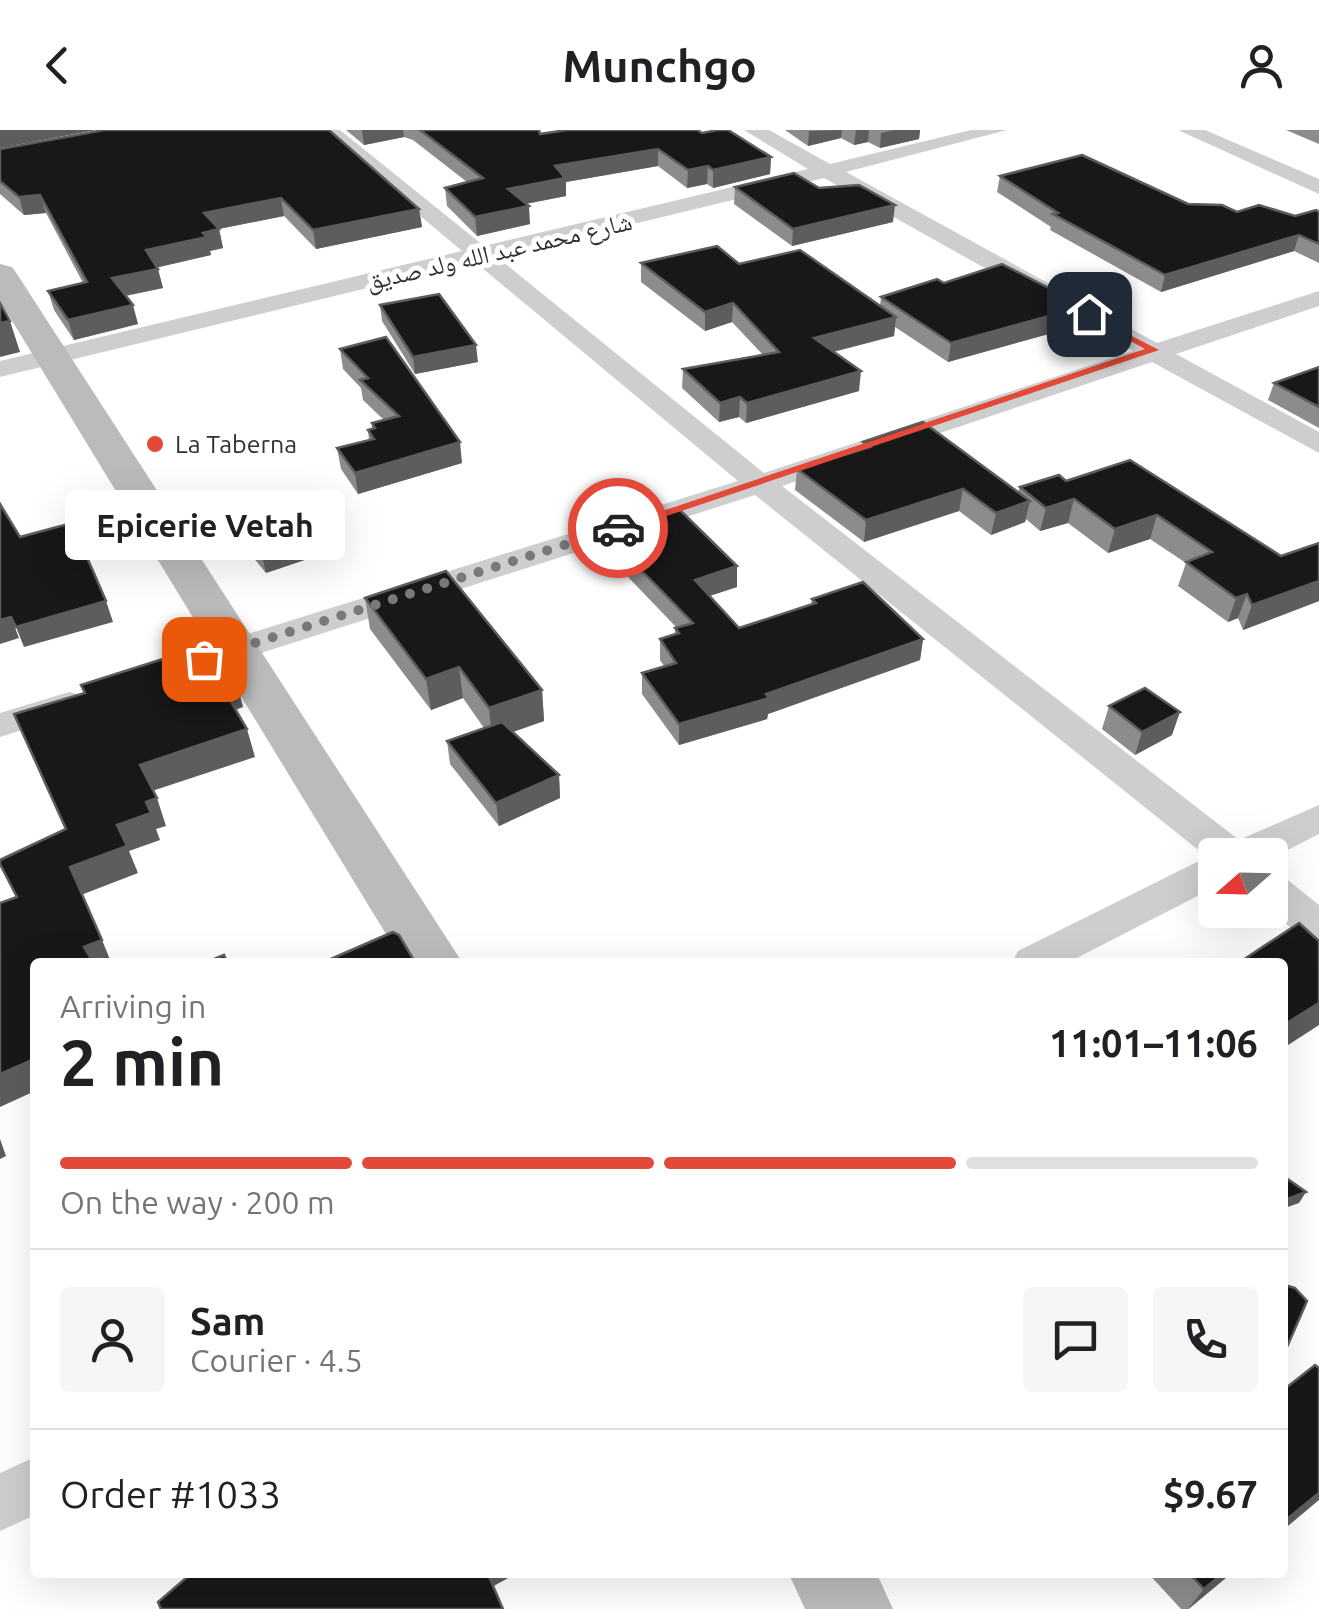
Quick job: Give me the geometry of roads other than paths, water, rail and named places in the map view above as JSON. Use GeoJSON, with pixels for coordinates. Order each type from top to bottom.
{"type":"FeatureCollection","features":[{"type":"Feature","properties":{"kind":"street"},"geometry":{"type":"LineString","coordinates":[[328,130],[760,484],[1209,838]]}},
{"type":"Feature","properties":{"kind":"street"},"geometry":{"type":"LineString","coordinates":[[754,130],[1319,444]]}},
{"type":"Feature","properties":{"kind":"street","name":"شارع محمد عبد الله ولد صديق"},"geometry":{"type":"LineString","coordinates":[[0,369],[997,130]]}},
{"type":"Feature","properties":{"kind":"street"},"geometry":{"type":"LineString","coordinates":[[1188,130],[1319,187]]}},
{"type":"Feature","properties":{"kind":"street"},"geometry":{"type":"LineString","coordinates":[[0,274],[431,958]]}},
{"type":"Feature","properties":{"kind":"street"},"geometry":{"type":"LineString","coordinates":[[184,666],[760,484],[1319,298]]}},
{"type":"Feature","properties":{"kind":"street"},"geometry":{"type":"LineString","coordinates":[[0,725],[92,695]]}},
{"type":"Feature","properties":{"kind":"street"},"geometry":{"type":"LineString","coordinates":[[1278,838],[1319,818]]}},
{"type":"Feature","properties":{"kind":"street"},"geometry":{"type":"LineString","coordinates":[[1041,958],[1198,878]]}},
{"type":"Feature","properties":{"kind":"street"},"geometry":{"type":"LineString","coordinates":[[1288,903],[1319,928]]}},
{"type":"Feature","properties":{"kind":"street"},"geometry":{"type":"LineString","coordinates":[[0,1504],[30,1489]]}},
{"type":"Feature","properties":{"kind":"street"},"geometry":{"type":"LineString","coordinates":[[832,1578],[852,1609]]}},
{"type":"Feature","properties":{"kind":"place","name":"La Taberna"},"geometry":{"type":"Point","coordinates":[155,444]}},
{"type":"Feature","properties":{"kind":"place","name":"Epicerie Vetah"},"geometry":{"type":"Point","coordinates":[204,659]}}]}
